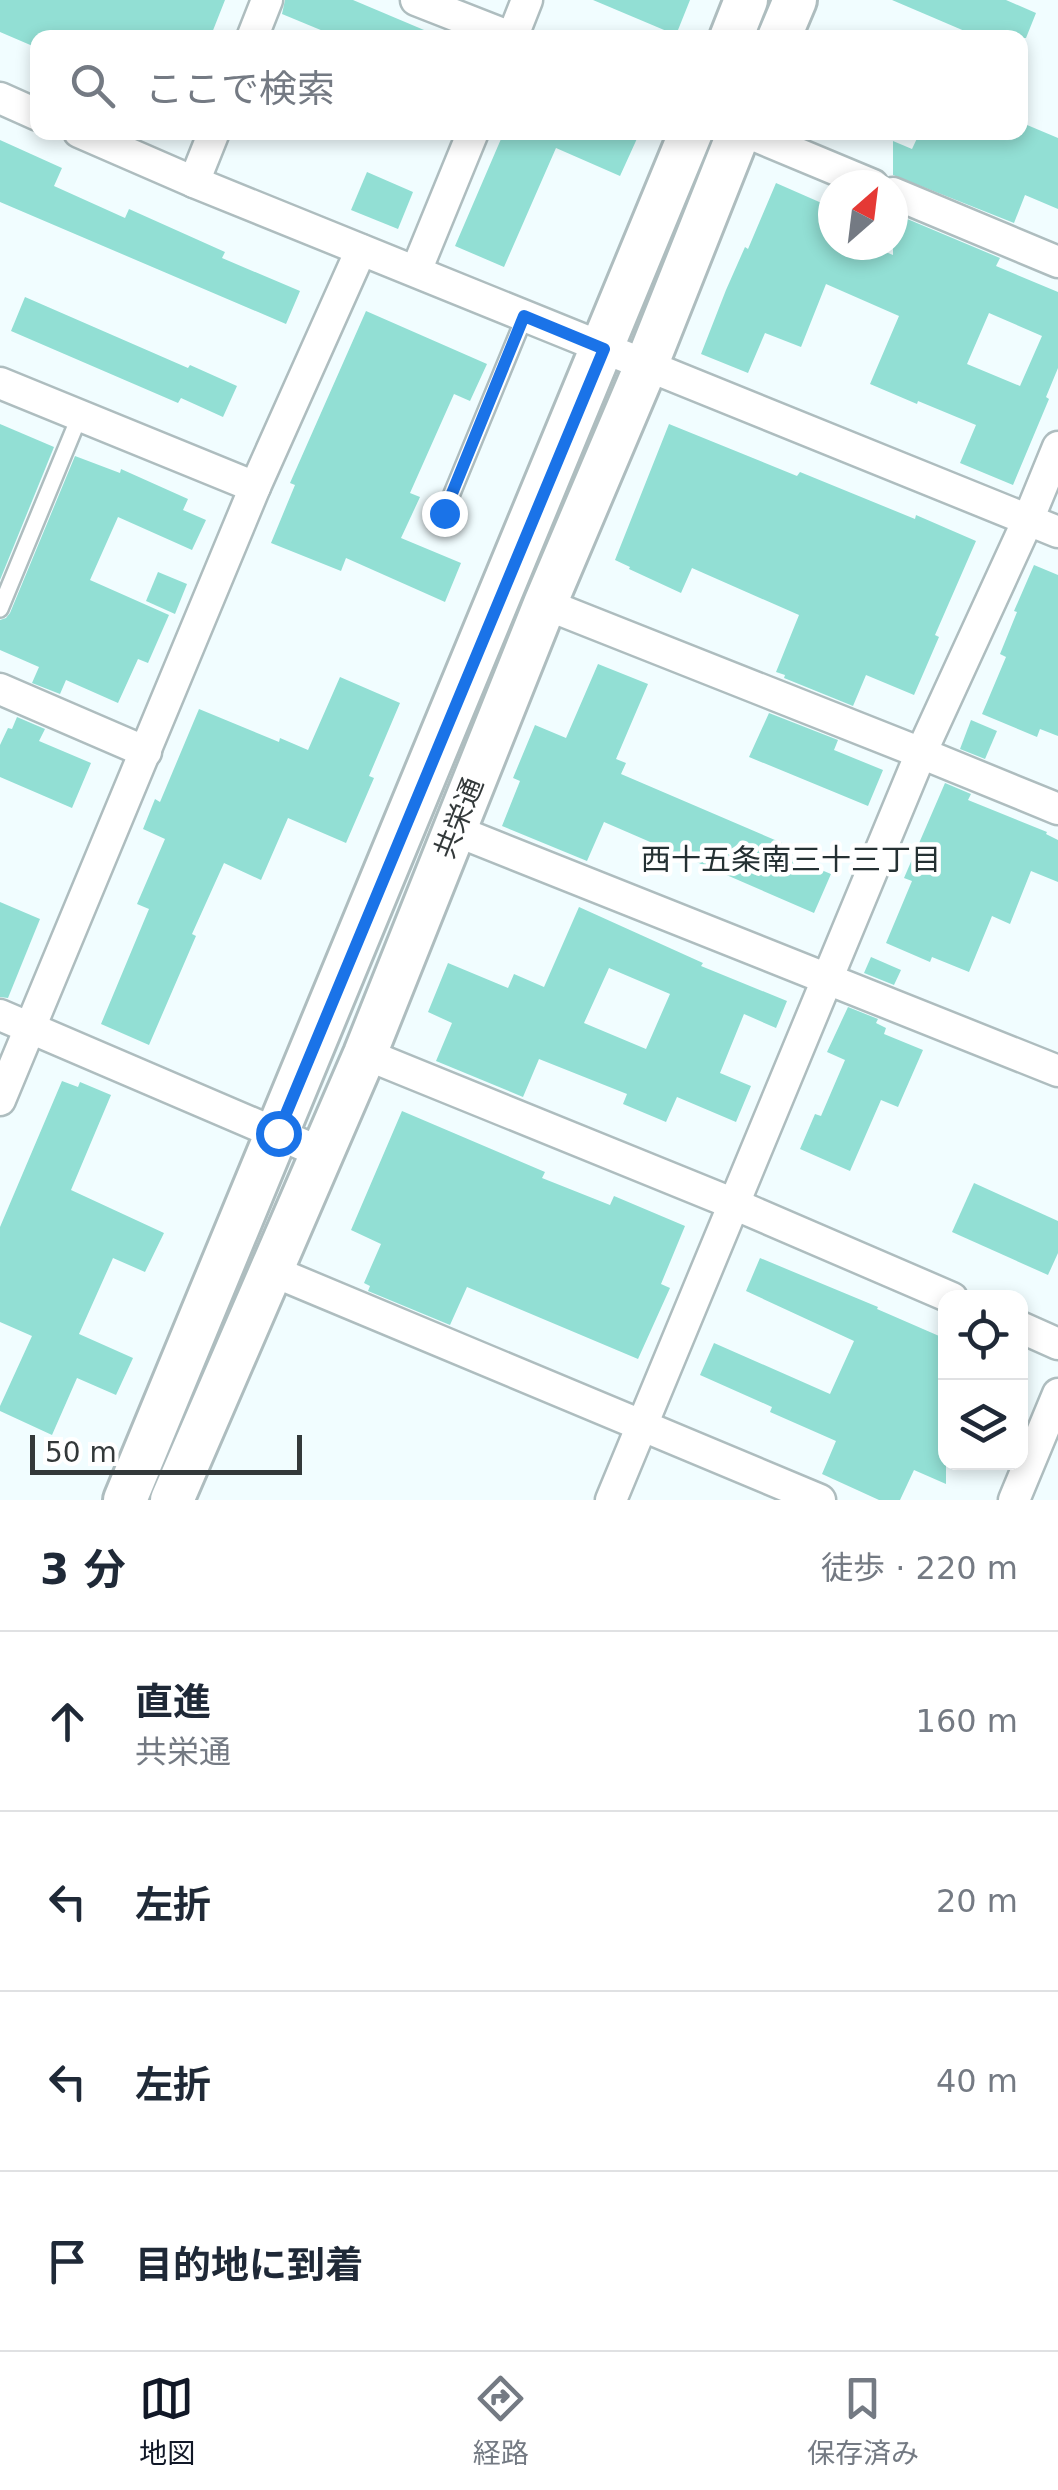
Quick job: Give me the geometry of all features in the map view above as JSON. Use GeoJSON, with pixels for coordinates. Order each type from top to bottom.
{"type":"FeatureCollection","features":[{"type":"Feature","properties":{"kind":"street"},"geometry":{"type":"LineString","coordinates":[[255,30],[267,0]]}},
{"type":"Feature","properties":{"kind":"street"},"geometry":{"type":"LineString","coordinates":[[416,0],[494,30]]}},
{"type":"Feature","properties":{"kind":"street"},"geometry":{"type":"LineString","coordinates":[[515,30],[526,0]]}},
{"type":"Feature","properties":{"kind":"street"},"geometry":{"type":"LineString","coordinates":[[734,30],[746,0]]}},
{"type":"Feature","properties":{"kind":"street"},"geometry":{"type":"LineString","coordinates":[[782,30],[795,0]]}},
{"type":"Feature","properties":{"kind":"street"},"geometry":{"type":"LineString","coordinates":[[0,98],[30,111]]}},
{"type":"Feature","properties":{"kind":"street"},"geometry":{"type":"LineString","coordinates":[[97,140],[1058,532]]}},
{"type":"Feature","properties":{"kind":"street"},"geometry":{"type":"LineString","coordinates":[[194,182],[211,140]]}},
{"type":"Feature","properties":{"kind":"street"},"geometry":{"type":"LineString","coordinates":[[416,272],[470,140]]}},
{"type":"Feature","properties":{"kind":"street","name":"共栄通"},"geometry":{"type":"LineString","coordinates":[[125,1500],[689,140]]}},
{"type":"Feature","properties":{"kind":"street","name":"共栄通"},"geometry":{"type":"LineString","coordinates":[[172,1500],[365,1054],[545,604],[739,140]]}},
{"type":"Feature","properties":{"kind":"street"},"geometry":{"type":"LineString","coordinates":[[762,140],[836,170]]}},
{"type":"Feature","properties":{"kind":"street"},"geometry":{"type":"LineString","coordinates":[[908,199],[1058,262]]}},
{"type":"Feature","properties":{"kind":"street"},"geometry":{"type":"LineString","coordinates":[[0,1100],[255,488],[360,250]]}},
{"type":"Feature","properties":{"kind":"street"},"geometry":{"type":"LineString","coordinates":[[0,383],[255,488]]}},
{"type":"Feature","properties":{"kind":"street"},"geometry":{"type":"LineString","coordinates":[[610,1500],[921,753],[1058,446]]}},
{"type":"Feature","properties":{"kind":"street"},"geometry":{"type":"LineString","coordinates":[[545,604],[1058,810]]}},
{"type":"Feature","properties":{"kind":"street"},"geometry":{"type":"LineString","coordinates":[[0,688],[146,752]]}},
{"type":"Feature","properties":{"kind":"street"},"geometry":{"type":"LineString","coordinates":[[454,830],[1058,1071]]}},
{"type":"Feature","properties":{"kind":"street"},"geometry":{"type":"LineString","coordinates":[[0,1015],[322,1152]]}},
{"type":"Feature","properties":{"kind":"street"},"geometry":{"type":"LineString","coordinates":[[365,1054],[938,1292]]}},
{"type":"Feature","properties":{"kind":"street"},"geometry":{"type":"LineString","coordinates":[[270,1270],[820,1500]]}},
{"type":"Feature","properties":{"kind":"street"},"geometry":{"type":"LineString","coordinates":[[1028,1331],[1058,1344]]}},
{"type":"Feature","properties":{"kind":"street"},"geometry":{"type":"LineString","coordinates":[[1014,1500],[1058,1394]]}},
{"type":"Feature","properties":{"kind":"lane"},"geometry":{"type":"LineString","coordinates":[[444,513],[524,316]]}},
{"type":"Feature","properties":{"kind":"lane"},"geometry":{"type":"LineString","coordinates":[[0,609],[80,416]]}},
{"type":"Feature","properties":{"kind":"building"},"geometry":{"type":"Polygon","coordinates":[[[0,0],[225,0],[213,30],[30,30],[30,45],[0,32],[0,0]]]}},
{"type":"Feature","properties":{"kind":"building"},"geometry":{"type":"Polygon","coordinates":[[[285,0],[353,0],[424,30],[321,30],[282,14],[285,0]]]}},
{"type":"Feature","properties":{"kind":"building"},"geometry":{"type":"Polygon","coordinates":[[[593,0],[690,0],[678,30],[664,30],[593,0]]]}},
{"type":"Feature","properties":{"kind":"building"},"geometry":{"type":"Polygon","coordinates":[[[892,0],[1006,0],[1036,13],[1028,33],[962,30],[892,0]]]}},
{"type":"Feature","properties":{"kind":"building"},"geometry":{"type":"Polygon","coordinates":[[[1028,125],[1058,138],[1058,209],[1025,195],[1014,223],[908,181],[908,170],[893,170],[893,141],[912,149],[916,140],[1028,140],[1028,125]]]}},
{"type":"Feature","properties":{"kind":"building"},"geometry":{"type":"Polygon","coordinates":[[[0,140],[62,168],[54,186],[125,218],[129,209],[225,252],[222,258],[300,291],[286,324],[0,202],[0,140]]]}},
{"type":"Feature","properties":{"kind":"building"},"geometry":{"type":"Polygon","coordinates":[[[501,140],[636,140],[620,176],[556,148],[504,267],[455,246],[501,140]]]}},
{"type":"Feature","properties":{"kind":"building"},"geometry":{"type":"Polygon","coordinates":[[[367,172],[413,192],[398,229],[351,210],[367,172]]]}},
{"type":"Feature","properties":{"kind":"building"},"geometry":{"type":"Polygon","coordinates":[[[776,183],[818,201],[818,260],[908,260],[908,219],[1000,258],[996,266],[1058,292],[1058,368],[1013,485],[960,463],[976,425],[870,384],[899,316],[826,284],[801,347],[765,333],[748,373],[701,354],[745,247],[748,249],[776,183]],[[989,313],[967,364],[1020,386],[1042,336],[989,313]]]}},
{"type":"Feature","properties":{"kind":"building"},"geometry":{"type":"Polygon","coordinates":[[[25,297],[237,386],[223,417],[181,398],[178,403],[11,331],[25,297]]]}},
{"type":"Feature","properties":{"kind":"building"},"geometry":{"type":"Polygon","coordinates":[[[366,311],[487,364],[470,401],[454,394],[410,493],[420,497],[401,538],[461,563],[445,602],[346,558],[341,571],[271,543],[295,485],[290,483],[366,311]]]}},
{"type":"Feature","properties":{"kind":"building"},"geometry":{"type":"Polygon","coordinates":[[[0,424],[54,447],[0,580],[0,424]]]}},
{"type":"Feature","properties":{"kind":"building"},"geometry":{"type":"Polygon","coordinates":[[[669,424],[797,476],[800,472],[976,541],[914,695],[866,675],[853,706],[784,678],[776,672],[799,615],[692,568],[681,593],[615,560],[669,424]]]}},
{"type":"Feature","properties":{"kind":"building"},"geometry":{"type":"Polygon","coordinates":[[[75,456],[120,473],[121,469],[188,499],[183,510],[206,520],[192,550],[118,517],[90,580],[169,615],[148,663],[138,659],[118,703],[66,680],[60,694],[32,683],[39,667],[0,650],[0,620],[10,613],[75,456]]]}},
{"type":"Feature","properties":{"kind":"building"},"geometry":{"type":"Polygon","coordinates":[[[1034,565],[1058,575],[1058,736],[1040,729],[1037,737],[982,714],[1006,657],[1000,654],[1034,565]]]}},
{"type":"Feature","properties":{"kind":"building"},"geometry":{"type":"Polygon","coordinates":[[[158,572],[187,584],[175,614],[146,601],[158,572]]]}},
{"type":"Feature","properties":{"kind":"building"},"geometry":{"type":"Polygon","coordinates":[[[598,664],[648,684],[616,759],[626,763],[621,774],[782,843],[778,852],[831,874],[814,913],[604,822],[587,861],[502,826],[520,781],[513,778],[535,725],[566,738],[598,664]]]}},
{"type":"Feature","properties":{"kind":"building"},"geometry":{"type":"Polygon","coordinates":[[[340,677],[400,703],[346,843],[288,818],[261,880],[224,863],[149,1045],[101,1024],[149,909],[137,904],[165,839],[143,829],[155,799],[160,802],[199,709],[308,750],[340,677]]]}},
{"type":"Feature","properties":{"kind":"building"},"geometry":{"type":"Polygon","coordinates":[[[769,713],[838,740],[834,750],[883,770],[868,806],[749,757],[769,713]]]}},
{"type":"Feature","properties":{"kind":"building"},"geometry":{"type":"Polygon","coordinates":[[[17,717],[45,729],[39,741],[91,763],[72,808],[0,777],[0,745],[17,717]]]}},
{"type":"Feature","properties":{"kind":"building"},"geometry":{"type":"Polygon","coordinates":[[[971,720],[997,731],[985,759],[960,749],[971,720]]]}},
{"type":"Feature","properties":{"kind":"building"},"geometry":{"type":"Polygon","coordinates":[[[945,783],[971,794],[968,800],[1058,840],[1058,882],[1031,871],[1010,924],[992,916],[969,972],[932,957],[930,962],[886,943],[912,881],[904,878],[945,783]]]}},
{"type":"Feature","properties":{"kind":"building"},"geometry":{"type":"Polygon","coordinates":[[[0,902],[40,919],[8,998],[0,997],[0,902]]]}},
{"type":"Feature","properties":{"kind":"building"},"geometry":{"type":"Polygon","coordinates":[[[579,907],[703,963],[701,966],[787,1001],[776,1028],[744,1014],[720,1073],[751,1086],[736,1122],[677,1097],[666,1122],[623,1104],[627,1094],[539,1059],[523,1097],[436,1061],[452,1023],[428,1012],[448,963],[508,988],[514,974],[544,987],[579,907]],[[609,968],[584,1023],[646,1049],[670,994],[609,968]]]}},
{"type":"Feature","properties":{"kind":"building"},"geometry":{"type":"Polygon","coordinates":[[[871,957],[901,970],[894,985],[864,973],[871,957]]]}},
{"type":"Feature","properties":{"kind":"building"},"geometry":{"type":"Polygon","coordinates":[[[848,1007],[878,1019],[876,1023],[886,1028],[884,1034],[923,1050],[898,1107],[881,1100],[850,1171],[800,1149],[815,1114],[821,1116],[845,1060],[827,1052],[848,1007]]]}},
{"type":"Feature","properties":{"kind":"building"},"geometry":{"type":"Polygon","coordinates":[[[62,1081],[78,1087],[80,1082],[111,1095],[71,1190],[164,1233],[145,1272],[113,1258],[79,1334],[133,1358],[116,1395],[77,1378],[52,1435],[0,1411],[32,1336],[0,1322],[0,1227],[62,1081]]]}},
{"type":"Feature","properties":{"kind":"building"},"geometry":{"type":"Polygon","coordinates":[[[402,1111],[545,1172],[542,1178],[610,1205],[614,1196],[685,1226],[661,1284],[670,1288],[638,1359],[467,1287],[450,1325],[368,1291],[370,1286],[364,1283],[381,1244],[351,1230],[402,1111]]]}},
{"type":"Feature","properties":{"kind":"building"},"geometry":{"type":"Polygon","coordinates":[[[974,1183],[1058,1221],[1058,1253],[1048,1275],[952,1232],[974,1183]]]}},
{"type":"Feature","properties":{"kind":"building"},"geometry":{"type":"Polygon","coordinates":[[[760,1258],[938,1336],[938,1470],[946,1470],[946,1484],[914,1470],[900,1500],[879,1500],[822,1474],[836,1441],[700,1375],[714,1343],[830,1394],[854,1341],[746,1291],[760,1258]]]}},
{"type":"Feature","properties":{"kind":"district","name":"西十五条南三十三丁目"},"geometry":{"type":"Point","coordinates":[791,859]}},
{"type":"Feature","properties":{"kind":"route"},"geometry":{"type":"LineString","coordinates":[[278,1133],[604,349],[524,316],[444,513]]}}]}
